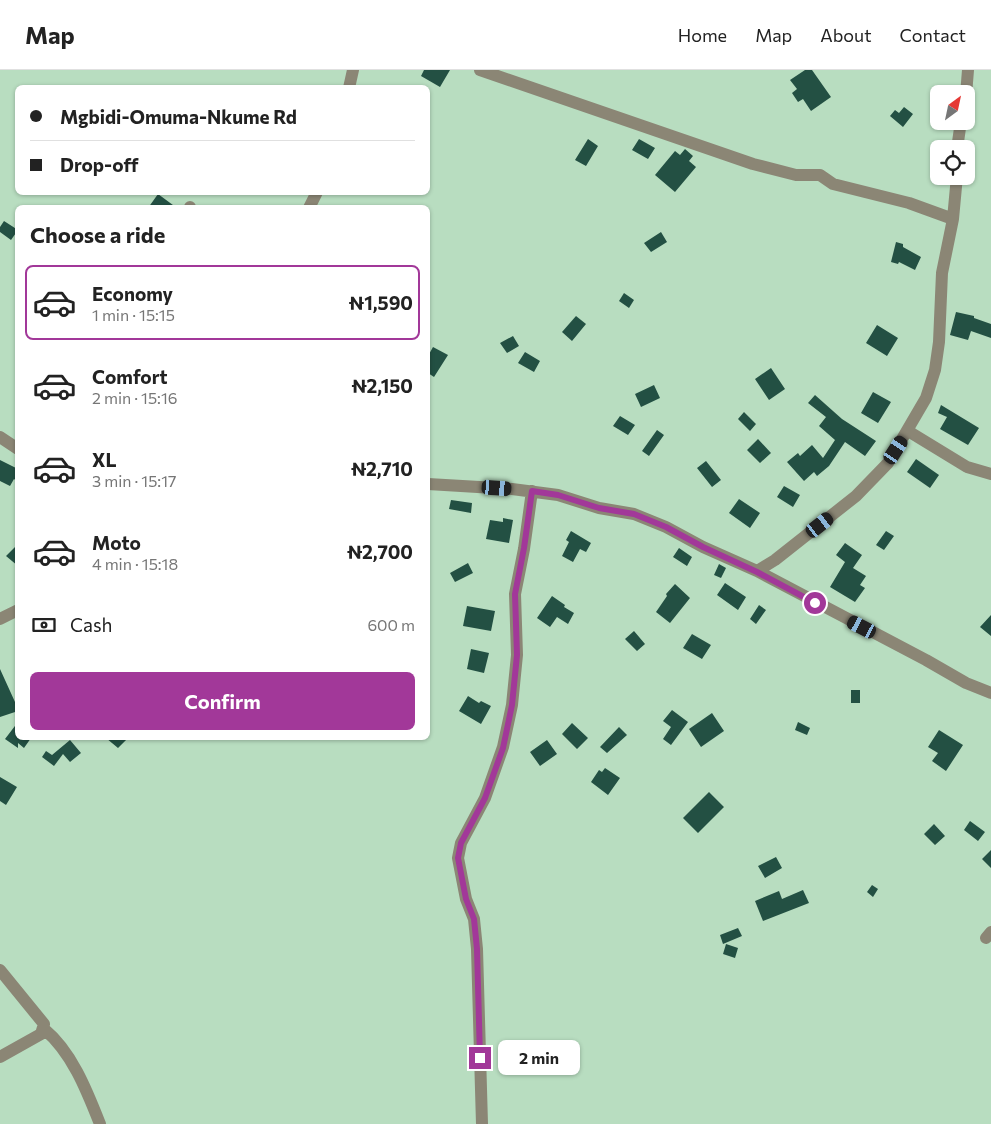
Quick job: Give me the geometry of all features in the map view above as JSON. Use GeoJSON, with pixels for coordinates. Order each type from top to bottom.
{"type":"FeatureCollection","features":[{"type":"Feature","properties":{"kind":"street"},"geometry":{"type":"LineString","coordinates":[[350,85],[352,70]]}},
{"type":"Feature","properties":{"kind":"street"},"geometry":{"type":"LineString","coordinates":[[480,70],[753,164],[796,175],[820,175],[834,184],[909,203],[952,220]]}},
{"type":"Feature","properties":{"kind":"street"},"geometry":{"type":"LineString","coordinates":[[967,85],[968,70]]}},
{"type":"Feature","properties":{"kind":"street"},"geometry":{"type":"LineString","coordinates":[[757,572],[856,496],[888,463],[926,398],[935,370],[939,342],[942,273],[952,220],[956,185]]}},
{"type":"Feature","properties":{"kind":"street"},"geometry":{"type":"LineString","coordinates":[[908,431],[967,467],[991,474]]}},
{"type":"Feature","properties":{"kind":"street"},"geometry":{"type":"LineString","coordinates":[[0,437],[15,447]]}},
{"type":"Feature","properties":{"kind":"street"},"geometry":{"type":"LineString","coordinates":[[430,484],[532,491],[558,495],[599,508],[634,514],[666,527],[703,547],[757,572],[926,660],[966,683],[991,693]]}},
{"type":"Feature","properties":{"kind":"street"},"geometry":{"type":"LineString","coordinates":[[482,1124],[476,941],[474,919],[466,899],[458,858],[461,843],[485,798],[503,748],[512,705],[517,655],[515,594],[532,491]]}},
{"type":"Feature","properties":{"kind":"street"},"geometry":{"type":"LineString","coordinates":[[0,619],[15,612]]}},
{"type":"Feature","properties":{"kind":"street"},"geometry":{"type":"LineString","coordinates":[[0,970],[44,1024],[41,1034],[0,1057]]}},
{"type":"Feature","properties":{"kind":"street"},"geometry":{"type":"LineString","coordinates":[[44,1029],[72,1063],[100,1124]]}},
{"type":"Feature","properties":{"kind":"building"},"geometry":{"type":"Polygon","coordinates":[[[424,70],[450,70],[440,87],[421,76],[424,70]]]}},
{"type":"Feature","properties":{"kind":"building"},"geometry":{"type":"Polygon","coordinates":[[[805,70],[812,70],[831,97],[811,111],[803,99],[798,102],[792,93],[797,89],[790,80],[805,70]]]}},
{"type":"Feature","properties":{"kind":"building"},"geometry":{"type":"Polygon","coordinates":[[[904,107],[913,114],[903,127],[890,116],[895,110],[899,113],[904,107]]]}},
{"type":"Feature","properties":{"kind":"building"},"geometry":{"type":"Polygon","coordinates":[[[588,139],[598,146],[586,166],[575,160],[588,139]]]}},
{"type":"Feature","properties":{"kind":"building"},"geometry":{"type":"Polygon","coordinates":[[[639,139],[655,148],[648,159],[632,150],[639,139]]]}},
{"type":"Feature","properties":{"kind":"building"},"geometry":{"type":"Polygon","coordinates":[[[685,149],[693,156],[689,161],[696,167],[675,192],[655,175],[675,151],[680,155],[685,149]]]}},
{"type":"Feature","properties":{"kind":"building"},"geometry":{"type":"Polygon","coordinates":[[[157,195],[159,195],[173,205],[150,205],[157,195]]]}},
{"type":"Feature","properties":{"kind":"building"},"geometry":{"type":"Polygon","coordinates":[[[4,221],[15,228],[15,234],[11,240],[0,232],[0,227],[4,221]]]}},
{"type":"Feature","properties":{"kind":"building"},"geometry":{"type":"Polygon","coordinates":[[[661,232],[667,242],[651,252],[644,243],[661,232]]]}},
{"type":"Feature","properties":{"kind":"building"},"geometry":{"type":"Polygon","coordinates":[[[896,242],[903,244],[903,247],[921,257],[915,270],[899,262],[898,264],[891,262],[896,242]]]}},
{"type":"Feature","properties":{"kind":"building"},"geometry":{"type":"Polygon","coordinates":[[[624,293],[634,300],[629,308],[619,301],[624,293]]]}},
{"type":"Feature","properties":{"kind":"building"},"geometry":{"type":"Polygon","coordinates":[[[956,312],[974,316],[974,318],[991,324],[991,338],[971,331],[968,340],[950,335],[956,312]]]}},
{"type":"Feature","properties":{"kind":"building"},"geometry":{"type":"Polygon","coordinates":[[[576,316],[586,324],[572,341],[562,332],[576,316]]]}},
{"type":"Feature","properties":{"kind":"building"},"geometry":{"type":"Polygon","coordinates":[[[877,325],[898,338],[887,356],[866,343],[877,325]]]}},
{"type":"Feature","properties":{"kind":"building"},"geometry":{"type":"Polygon","coordinates":[[[513,336],[519,346],[507,353],[500,343],[513,336]]]}},
{"type":"Feature","properties":{"kind":"building"},"geometry":{"type":"Polygon","coordinates":[[[433,347],[448,355],[434,377],[430,374],[430,352],[433,347]]]}},
{"type":"Feature","properties":{"kind":"building"},"geometry":{"type":"Polygon","coordinates":[[[525,352],[540,361],[534,372],[518,363],[525,352]]]}},
{"type":"Feature","properties":{"kind":"building"},"geometry":{"type":"Polygon","coordinates":[[[771,368],[785,389],[769,400],[755,379],[771,368]]]}},
{"type":"Feature","properties":{"kind":"building"},"geometry":{"type":"Polygon","coordinates":[[[654,385],[660,398],[641,407],[635,394],[654,385]]]}},
{"type":"Feature","properties":{"kind":"building"},"geometry":{"type":"Polygon","coordinates":[[[873,392],[891,402],[878,423],[861,413],[873,392]]]}},
{"type":"Feature","properties":{"kind":"building"},"geometry":{"type":"Polygon","coordinates":[[[815,395],[842,419],[876,441],[865,456],[845,442],[829,466],[817,476],[814,472],[804,481],[787,462],[798,453],[800,456],[812,445],[823,458],[835,440],[819,426],[826,417],[808,403],[815,395]]]}},
{"type":"Feature","properties":{"kind":"building"},"geometry":{"type":"Polygon","coordinates":[[[941,405],[979,428],[968,445],[940,429],[947,417],[938,413],[941,405]]]}},
{"type":"Feature","properties":{"kind":"building"},"geometry":{"type":"Polygon","coordinates":[[[744,412],[756,424],[750,431],[738,419],[744,412]]]}},
{"type":"Feature","properties":{"kind":"building"},"geometry":{"type":"Polygon","coordinates":[[[620,416],[635,425],[628,435],[613,426],[620,416]]]}},
{"type":"Feature","properties":{"kind":"building"},"geometry":{"type":"Polygon","coordinates":[[[657,430],[664,435],[649,456],[642,451],[657,430]]]}},
{"type":"Feature","properties":{"kind":"building"},"geometry":{"type":"Polygon","coordinates":[[[758,439],[771,453],[760,463],[747,450],[758,439]]]}},
{"type":"Feature","properties":{"kind":"building"},"geometry":{"type":"Polygon","coordinates":[[[916,459],[939,475],[930,488],[907,472],[916,459]]]}},
{"type":"Feature","properties":{"kind":"building"},"geometry":{"type":"Polygon","coordinates":[[[0,460],[15,468],[15,480],[10,486],[0,481],[0,460]]]}},
{"type":"Feature","properties":{"kind":"building"},"geometry":{"type":"Polygon","coordinates":[[[706,461],[721,480],[712,487],[697,468],[706,461]]]}},
{"type":"Feature","properties":{"kind":"building"},"geometry":{"type":"Polygon","coordinates":[[[784,486],[800,495],[793,507],[777,497],[784,486]]]}},
{"type":"Feature","properties":{"kind":"building"},"geometry":{"type":"Polygon","coordinates":[[[739,499],[760,513],[750,528],[729,513],[739,499]]]}},
{"type":"Feature","properties":{"kind":"building"},"geometry":{"type":"Polygon","coordinates":[[[451,500],[472,503],[471,513],[449,509],[451,500]]]}},
{"type":"Feature","properties":{"kind":"building"},"geometry":{"type":"Polygon","coordinates":[[[503,518],[513,520],[509,543],[486,539],[490,520],[503,522],[503,518]]]}},
{"type":"Feature","properties":{"kind":"building"},"geometry":{"type":"Polygon","coordinates":[[[571,531],[591,543],[586,552],[580,549],[573,562],[562,556],[569,542],[566,540],[571,531]]]}},
{"type":"Feature","properties":{"kind":"building"},"geometry":{"type":"Polygon","coordinates":[[[886,531],[894,536],[884,550],[876,545],[886,531]]]}},
{"type":"Feature","properties":{"kind":"building"},"geometry":{"type":"Polygon","coordinates":[[[845,543],[862,555],[853,568],[866,576],[860,585],[865,588],[855,602],[830,587],[845,562],[836,555],[845,543]]]}},
{"type":"Feature","properties":{"kind":"building"},"geometry":{"type":"Polygon","coordinates":[[[15,547],[15,564],[6,556],[15,547]]]}},
{"type":"Feature","properties":{"kind":"building"},"geometry":{"type":"Polygon","coordinates":[[[679,548],[692,557],[687,566],[673,557],[679,548]]]}},
{"type":"Feature","properties":{"kind":"building"},"geometry":{"type":"Polygon","coordinates":[[[468,563],[473,573],[455,582],[450,573],[468,563]]]}},
{"type":"Feature","properties":{"kind":"building"},"geometry":{"type":"Polygon","coordinates":[[[719,564],[726,568],[721,578],[714,575],[719,564]]]}},
{"type":"Feature","properties":{"kind":"building"},"geometry":{"type":"Polygon","coordinates":[[[725,583],[746,597],[738,610],[717,595],[725,583]]]}},
{"type":"Feature","properties":{"kind":"building"},"geometry":{"type":"Polygon","coordinates":[[[675,584],[690,598],[670,623],[656,612],[667,596],[666,594],[675,584]]]}},
{"type":"Feature","properties":{"kind":"building"},"geometry":{"type":"Polygon","coordinates":[[[552,596],[574,613],[568,624],[557,617],[550,627],[537,618],[552,596]]]}},
{"type":"Feature","properties":{"kind":"building"},"geometry":{"type":"Polygon","coordinates":[[[759,605],[766,610],[756,624],[750,619],[759,605]]]}},
{"type":"Feature","properties":{"kind":"building"},"geometry":{"type":"Polygon","coordinates":[[[467,606],[495,611],[491,631],[463,626],[467,606]]]}},
{"type":"Feature","properties":{"kind":"building"},"geometry":{"type":"Polygon","coordinates":[[[991,615],[991,636],[980,627],[991,615]]]}},
{"type":"Feature","properties":{"kind":"building"},"geometry":{"type":"Polygon","coordinates":[[[634,631],[645,644],[637,651],[625,639],[634,631]]]}},
{"type":"Feature","properties":{"kind":"building"},"geometry":{"type":"Polygon","coordinates":[[[692,634],[711,645],[702,659],[683,648],[692,634]]]}},
{"type":"Feature","properties":{"kind":"building"},"geometry":{"type":"Polygon","coordinates":[[[471,649],[489,653],[484,673],[467,669],[471,649]]]}},
{"type":"Feature","properties":{"kind":"building"},"geometry":{"type":"Polygon","coordinates":[[[0,669],[15,702],[15,712],[0,717],[0,669]]]}},
{"type":"Feature","properties":{"kind":"building"},"geometry":{"type":"Polygon","coordinates":[[[851,690],[860,690],[860,703],[851,703],[851,690]]]}},
{"type":"Feature","properties":{"kind":"building"},"geometry":{"type":"Polygon","coordinates":[[[468,696],[479,703],[481,701],[491,706],[481,724],[459,711],[468,696]]]}},
{"type":"Feature","properties":{"kind":"building"},"geometry":{"type":"Polygon","coordinates":[[[672,710],[688,722],[671,745],[663,739],[671,727],[663,721],[672,710]]]}},
{"type":"Feature","properties":{"kind":"building"},"geometry":{"type":"Polygon","coordinates":[[[712,713],[724,731],[701,747],[689,729],[712,713]]]}},
{"type":"Feature","properties":{"kind":"building"},"geometry":{"type":"Polygon","coordinates":[[[798,722],[810,728],[807,735],[795,730],[798,722]]]}},
{"type":"Feature","properties":{"kind":"building"},"geometry":{"type":"Polygon","coordinates":[[[572,723],[588,738],[577,749],[562,734],[572,723]]]}},
{"type":"Feature","properties":{"kind":"building"},"geometry":{"type":"Polygon","coordinates":[[[15,726],[15,740],[30,740],[24,748],[18,743],[18,748],[5,739],[15,726]]]}},
{"type":"Feature","properties":{"kind":"building"},"geometry":{"type":"Polygon","coordinates":[[[619,727],[627,735],[607,753],[600,747],[619,727]]]}},
{"type":"Feature","properties":{"kind":"building"},"geometry":{"type":"Polygon","coordinates":[[[939,730],[963,745],[946,771],[932,761],[938,753],[928,747],[939,730]]]}},
{"type":"Feature","properties":{"kind":"building"},"geometry":{"type":"Polygon","coordinates":[[[70,740],[81,753],[70,762],[63,754],[54,766],[42,757],[46,751],[52,755],[70,740]]]}},
{"type":"Feature","properties":{"kind":"building"},"geometry":{"type":"Polygon","coordinates":[[[108,740],[126,740],[118,748],[108,740]]]}},
{"type":"Feature","properties":{"kind":"building"},"geometry":{"type":"Polygon","coordinates":[[[547,740],[557,754],[540,766],[530,752],[547,740]]]}},
{"type":"Feature","properties":{"kind":"building"},"geometry":{"type":"Polygon","coordinates":[[[605,768],[620,778],[608,795],[591,782],[599,770],[602,772],[605,768]]]}},
{"type":"Feature","properties":{"kind":"building"},"geometry":{"type":"Polygon","coordinates":[[[0,777],[17,787],[6,805],[0,801],[0,777]]]}},
{"type":"Feature","properties":{"kind":"building"},"geometry":{"type":"Polygon","coordinates":[[[709,792],[724,807],[698,833],[683,818],[709,792]]]}},
{"type":"Feature","properties":{"kind":"building"},"geometry":{"type":"Polygon","coordinates":[[[970,821],[985,832],[978,841],[964,830],[970,821]]]}},
{"type":"Feature","properties":{"kind":"building"},"geometry":{"type":"Polygon","coordinates":[[[934,824],[945,836],[935,845],[924,834],[934,824]]]}},
{"type":"Feature","properties":{"kind":"building"},"geometry":{"type":"Polygon","coordinates":[[[991,850],[991,868],[982,859],[991,850]]]}},
{"type":"Feature","properties":{"kind":"building"},"geometry":{"type":"Polygon","coordinates":[[[776,857],[782,868],[765,878],[758,866],[776,857]]]}},
{"type":"Feature","properties":{"kind":"building"},"geometry":{"type":"Polygon","coordinates":[[[872,885],[878,889],[873,897],[867,892],[872,885]]]}},
{"type":"Feature","properties":{"kind":"building"},"geometry":{"type":"Polygon","coordinates":[[[803,890],[809,903],[763,921],[755,901],[779,891],[782,899],[803,890]]]}},
{"type":"Feature","properties":{"kind":"building"},"geometry":{"type":"Polygon","coordinates":[[[738,928],[742,936],[723,944],[720,935],[738,928]]]}},
{"type":"Feature","properties":{"kind":"building"},"geometry":{"type":"Polygon","coordinates":[[[726,944],[738,948],[735,958],[723,954],[726,944]]]}},
{"type":"Feature","properties":{"kind":"route"},"geometry":{"type":"LineString","coordinates":[[480,1058],[477,949],[474,919],[466,899],[458,858],[461,843],[485,798],[503,748],[512,705],[517,655],[515,594],[532,491],[558,495],[599,508],[634,514],[666,527],[815,603]]}}]}
